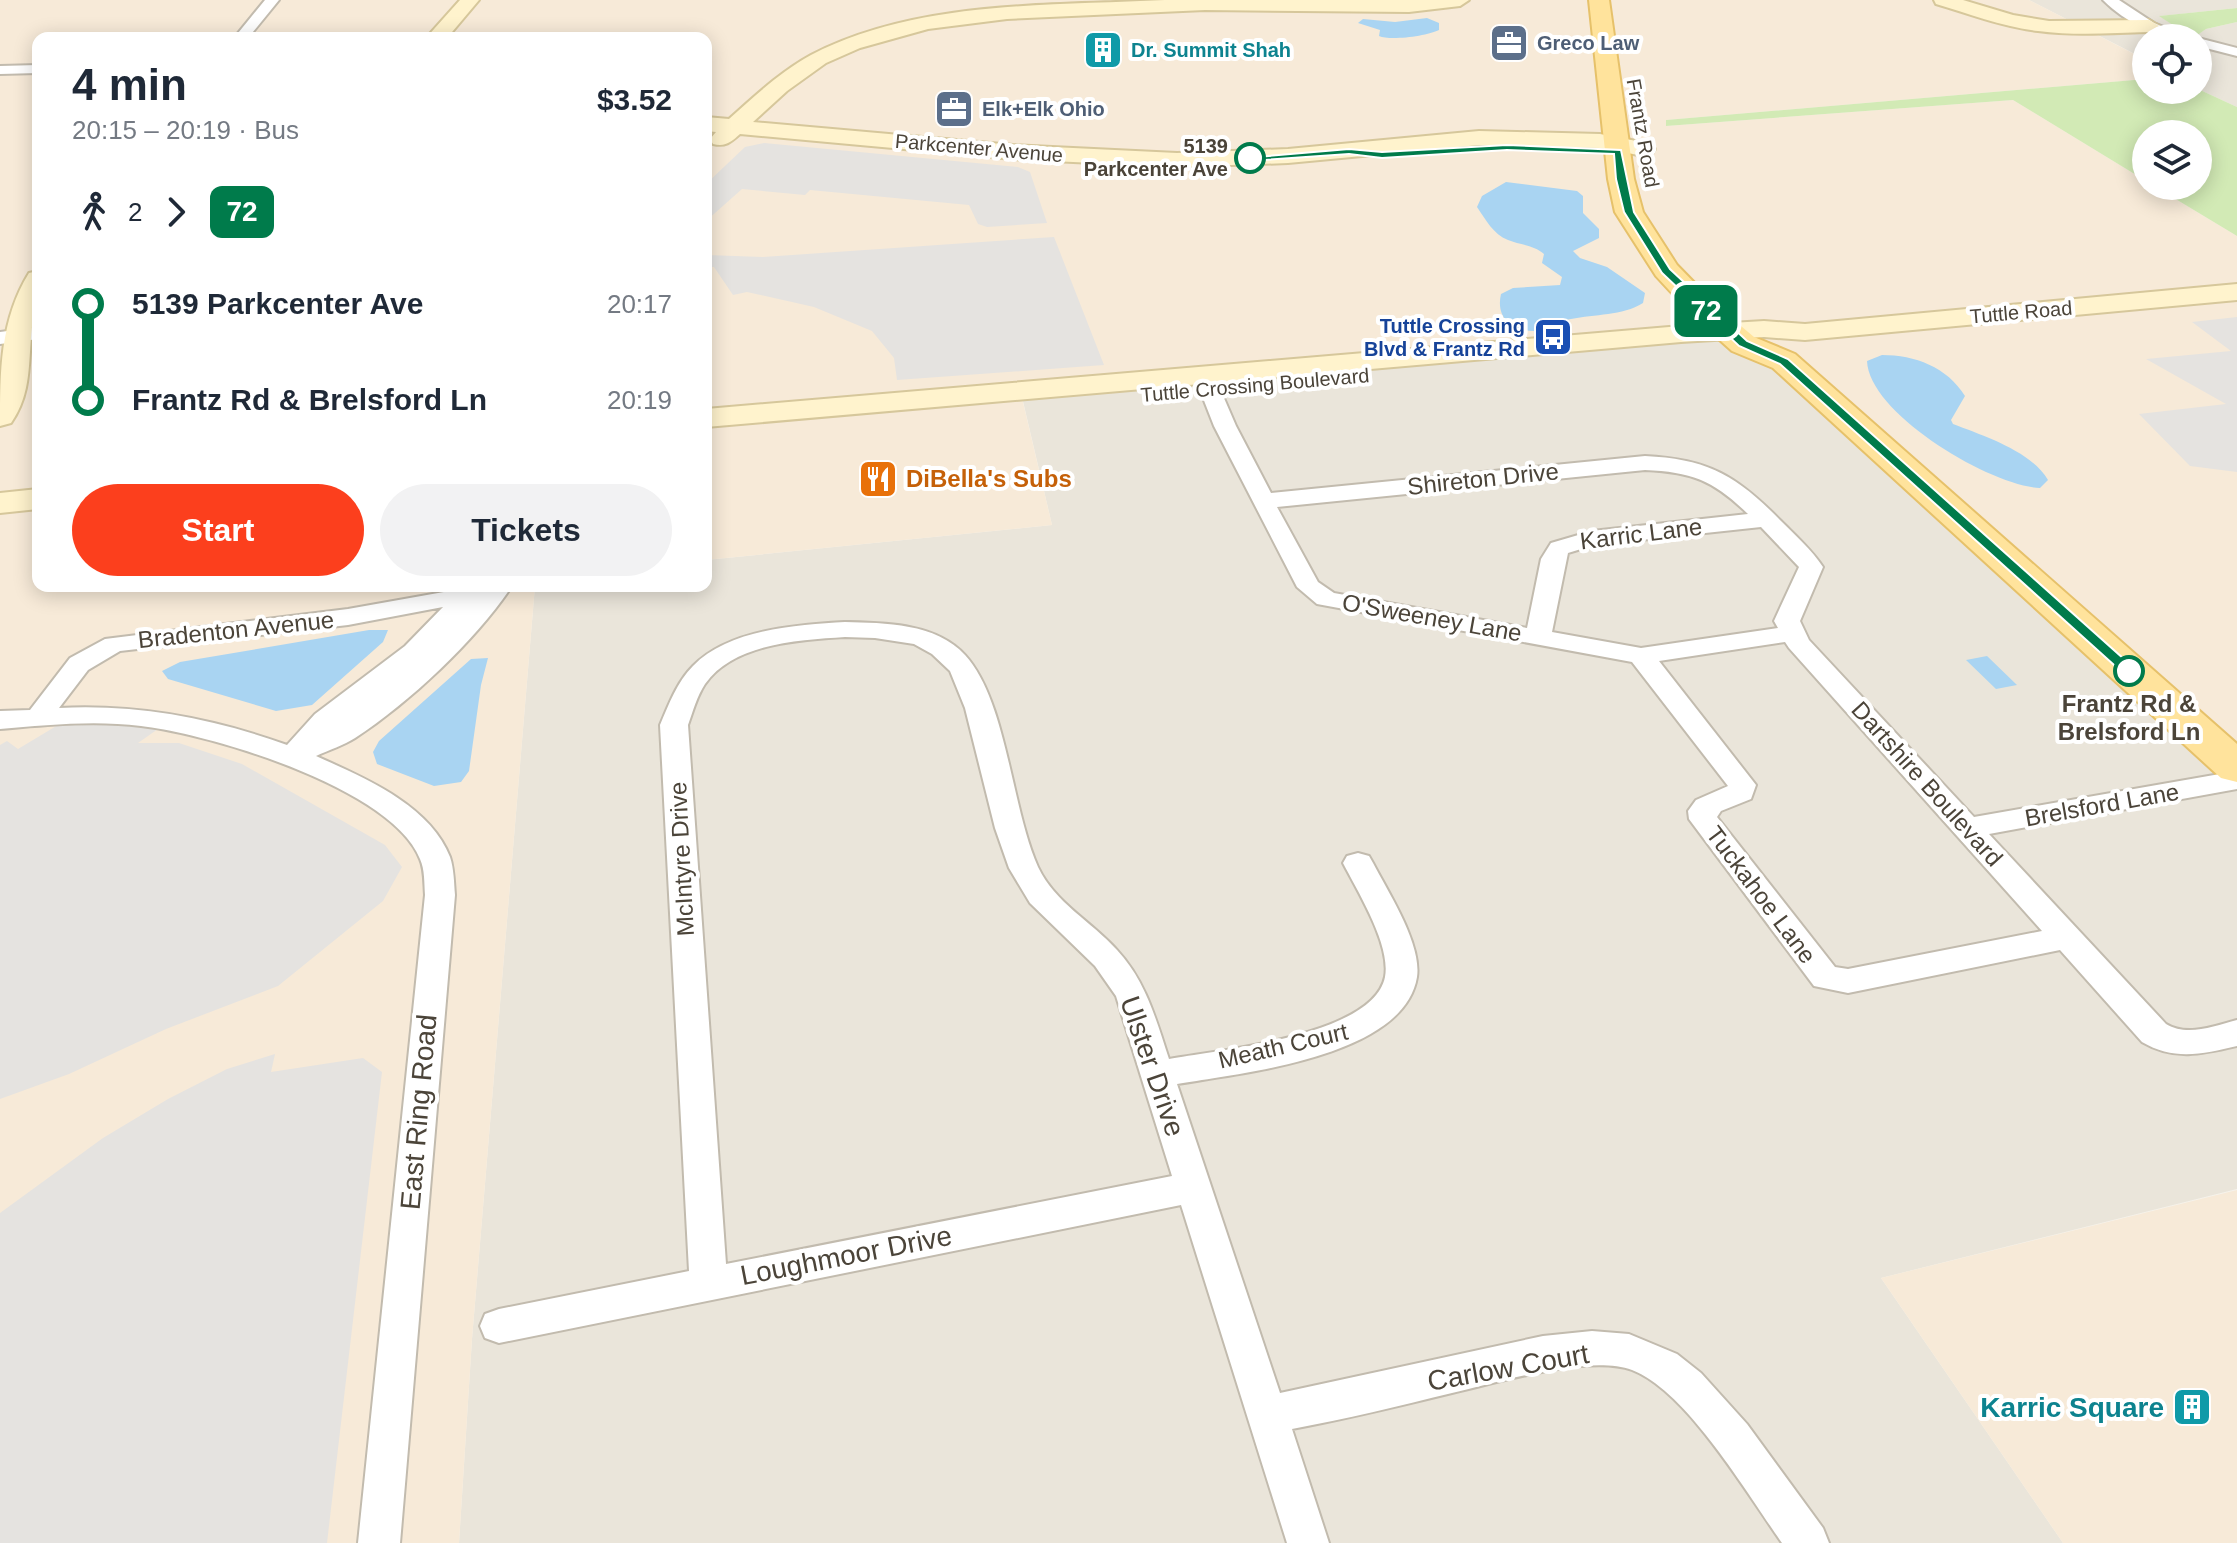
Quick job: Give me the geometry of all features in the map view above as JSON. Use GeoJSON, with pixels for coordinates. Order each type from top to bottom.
{"type":"FeatureCollection","features":[{"type":"Feature","properties":{"kind":"main road","name":"Frantz Road"},"geometry":{"type":"LineString","coordinates":[[1599,0],[1633,148],[1621,179],[1629,212],[1648,245],[1765,338],[2237,768]]}},
{"type":"Feature","properties":{"kind":"main road","name":"Frantz Road"},"geometry":{"type":"LineString","coordinates":[[1659,212],[1674,239],[1698,268],[1765,338]]}},
{"type":"Feature","properties":{"kind":"street"},"geometry":{"type":"LineString","coordinates":[[246,32],[272,0]]}},
{"type":"Feature","properties":{"kind":"street"},"geometry":{"type":"LineString","coordinates":[[441,32],[470,0]]}},
{"type":"Feature","properties":{"kind":"street"},"geometry":{"type":"LineString","coordinates":[[470,30],[492,0]]}},
{"type":"Feature","properties":{"kind":"street"},"geometry":{"type":"LineString","coordinates":[[712,147],[776,88],[820,59],[859,43],[936,23],[1044,11],[1235,4],[1369,10],[1460,0]]}},
{"type":"Feature","properties":{"kind":"street"},"geometry":{"type":"LineString","coordinates":[[1943,0],[2036,25],[2132,26]]}},
{"type":"Feature","properties":{"kind":"street"},"geometry":{"type":"LineString","coordinates":[[2110,0],[2146,24]]}},
{"type":"Feature","properties":{"kind":"street"},"geometry":{"type":"LineString","coordinates":[[2212,46],[2237,52]]}},
{"type":"Feature","properties":{"kind":"street"},"geometry":{"type":"LineString","coordinates":[[0,70],[32,69]]}},
{"type":"Feature","properties":{"kind":"street","name":"Parkcenter Avenue"},"geometry":{"type":"LineString","coordinates":[[712,125],[1107,158],[1232,159],[1349,152],[1382,155],[1545,147],[1633,148]]}},
{"type":"Feature","properties":{"kind":"street"},"geometry":{"type":"LineString","coordinates":[[8,279],[32,269]]}},
{"type":"Feature","properties":{"kind":"street"},"geometry":{"type":"LineString","coordinates":[[0,417],[13,385],[21,307],[32,274]]}},
{"type":"Feature","properties":{"kind":"street","name":"Tuttle Road"},"geometry":{"type":"LineString","coordinates":[[1765,338],[2237,292]]}},
{"type":"Feature","properties":{"kind":"street","name":"Tuttle Crossing Boulevard"},"geometry":{"type":"LineString","coordinates":[[712,418],[1765,338]]}},
{"type":"Feature","properties":{"kind":"street","name":"Tuttle Crossing Boulevard"},"geometry":{"type":"LineString","coordinates":[[712,438],[1206,382]]}},
{"type":"Feature","properties":{"kind":"street","name":"O'Sweeney Lane"},"geometry":{"type":"LineString","coordinates":[[1206,382],[1309,587],[1326,599],[1641,656],[1792,633]]}},
{"type":"Feature","properties":{"kind":"street","name":"Shireton Drive"},"geometry":{"type":"LineString","coordinates":[[1264,501],[1645,463],[1701,470],[1739,489],[1767,519]]}},
{"type":"Feature","properties":{"kind":"street"},"geometry":{"type":"LineString","coordinates":[[0,479],[32,476]]}},
{"type":"Feature","properties":{"kind":"street"},"geometry":{"type":"LineString","coordinates":[[0,503],[32,500]]}},
{"type":"Feature","properties":{"kind":"street"},"geometry":{"type":"LineString","coordinates":[[1767,519],[1811,567],[1787,621],[1792,633]]}},
{"type":"Feature","properties":{"kind":"street","name":"Karric Lane"},"geometry":{"type":"LineString","coordinates":[[1538,637],[1553,559],[1559,548],[1592,538],[1767,519]]}},
{"type":"Feature","properties":{"kind":"street","name":"Bradenton Avenue"},"geometry":{"type":"LineString","coordinates":[[38,717],[79,664],[114,644],[348,617],[461,592]]}},
{"type":"Feature","properties":{"kind":"street"},"geometry":{"type":"LineString","coordinates":[[293,756],[314,726],[390,672],[433,631],[465,592]]}},
{"type":"Feature","properties":{"kind":"street","name":"Bradenton Avenue"},"geometry":{"type":"LineString","coordinates":[[293,756],[345,732],[405,685],[458,635],[496,592]]}},
{"type":"Feature","properties":{"kind":"street","name":"McIntyre Drive"},"geometry":{"type":"LineString","coordinates":[[708,1282],[674,725],[688,688],[704,670],[724,656],[751,645],[779,638],[852,630],[885,631],[921,638]]}},
{"type":"Feature","properties":{"kind":"street","name":"Dartshire Boulevard"},"geometry":{"type":"LineString","coordinates":[[1792,633],[2162,1040],[2182,1044],[2237,1033]]}},
{"type":"Feature","properties":{"kind":"street","name":"Ulster Drive"},"geometry":{"type":"LineString","coordinates":[[921,638],[943,649],[959,664],[976,700],[1018,850],[1034,886],[1107,960],[1131,993],[1308,1543]]}},
{"type":"Feature","properties":{"kind":"street","name":"Tuckahoe Lane"},"geometry":{"type":"LineString","coordinates":[[1641,656],[1742,785],[1741,792],[1735,798],[1707,805],[1702,811],[1703,819],[1825,978],[1848,981],[2067,937]]}},
{"type":"Feature","properties":{"kind":"street","name":"East Ring Road"},"geometry":{"type":"LineString","coordinates":[[0,720],[38,717],[154,719],[233,737],[293,756],[381,801],[418,834],[432,853],[440,895],[379,1543]]}},
{"type":"Feature","properties":{"kind":"street","name":"Brelsford Lane"},"geometry":{"type":"LineString","coordinates":[[1967,828],[2237,780]]}},
{"type":"Feature","properties":{"kind":"street","name":"Meath Court"},"geometry":{"type":"LineString","coordinates":[[1159,1074],[1327,1040],[1355,1030],[1378,1016],[1396,997],[1401,976],[1392,932],[1358,863]]}},
{"type":"Feature","properties":{"kind":"street","name":"Loughmoor Drive"},"geometry":{"type":"LineString","coordinates":[[499,1326],[1193,1187]]}},
{"type":"Feature","properties":{"kind":"street","name":"Carlow Court"},"geometry":{"type":"LineString","coordinates":[[1269,1414],[1331,1403],[1543,1354],[1609,1350],[1642,1355],[1703,1402],[1808,1543]]}},
{"type":"Feature","properties":{"kind":"shaded area"},"geometry":{"type":"Polygon","coordinates":[[[0,0],[2029,0],[2132,53],[2132,80],[1666,120],[1666,126],[2013,100],[2132,172],[2132,200],[2177,200],[2237,236],[2237,779],[1749,335],[1022,398],[1052,525],[712,559],[712,32],[32,32],[32,592],[534,592],[472,1339],[459,1543],[0,1543],[0,0]]]}},
{"type":"Feature","properties":{"kind":"shaded area"},"geometry":{"type":"Polygon","coordinates":[[[2029,0],[2237,0],[2237,8],[2160,16],[2172,24],[2132,24],[2132,52],[2029,0]]]}},
{"type":"Feature","properties":{"kind":"shaded area"},"geometry":{"type":"Polygon","coordinates":[[[2237,22],[2237,107],[2212,95],[2212,28],[2237,22]]]}},
{"type":"Feature","properties":{"kind":"shaded area"},"geometry":{"type":"Polygon","coordinates":[[[764,143],[1018,167],[1030,172],[1047,223],[987,227],[978,224],[969,205],[810,190],[805,195],[742,189],[712,216],[712,178],[745,147],[764,143]]]}},
{"type":"Feature","properties":{"kind":"shaded area"},"geometry":{"type":"Polygon","coordinates":[[[1054,237],[1104,365],[897,380],[894,358],[872,331],[814,307],[747,292],[733,295],[712,267],[712,255],[763,257],[1054,237]]]}},
{"type":"Feature","properties":{"kind":"shaded area"},"geometry":{"type":"Polygon","coordinates":[[[2237,317],[2237,472],[2190,466],[2139,414],[2226,404],[2146,359],[2231,351],[2192,322],[2237,317]]]}},
{"type":"Feature","properties":{"kind":"shaded area"},"geometry":{"type":"Polygon","coordinates":[[[1749,335],[2237,779],[2237,1189],[1881,1278],[2063,1543],[459,1543],[472,1339],[534,592],[712,592],[712,559],[1052,525],[1022,397],[1749,335]]]}},
{"type":"Feature","properties":{"kind":"shaded area"},"geometry":{"type":"Polygon","coordinates":[[[73,716],[168,722],[138,743],[179,743],[242,764],[385,845],[402,867],[383,901],[278,986],[166,1029],[69,1074],[0,1099],[0,745],[7,741],[18,749],[73,716]]]}},
{"type":"Feature","properties":{"kind":"shaded area"},"geometry":{"type":"Polygon","coordinates":[[[275,1054],[271,1072],[363,1058],[382,1072],[327,1543],[0,1543],[0,1213],[103,1138],[168,1099],[227,1069],[275,1054]]]}},
{"type":"Feature","properties":{"kind":"shaded area"},"geometry":{"type":"Polygon","coordinates":[[[2237,1190],[2237,1543],[2063,1543],[1881,1278],[2237,1190]]]}},
{"type":"Feature","properties":{"kind":"green space"},"geometry":{"type":"Polygon","coordinates":[[[2237,8],[2237,22],[2212,28],[2212,24],[2171,24],[2159,16],[2237,8]]]}},
{"type":"Feature","properties":{"kind":"green space"},"geometry":{"type":"Polygon","coordinates":[[[2132,80],[2132,104],[2212,104],[2212,95],[2237,107],[2237,236],[2177,200],[2212,200],[2212,120],[2132,120],[2132,172],[2013,100],[1666,126],[1666,120],[2132,80]]]}},
{"type":"Feature","properties":{"kind":"water"},"geometry":{"type":"Polygon","coordinates":[[[1427,18],[1439,23],[1439,30],[1400,38],[1379,36],[1380,30],[1358,23],[1363,19],[1395,22],[1427,18]]]}},
{"type":"Feature","properties":{"kind":"water"},"geometry":{"type":"Polygon","coordinates":[[[1506,182],[1577,191],[1583,196],[1583,213],[1599,229],[1599,238],[1573,251],[1580,258],[1607,267],[1645,293],[1643,303],[1617,312],[1568,320],[1538,331],[1520,329],[1506,320],[1500,304],[1501,294],[1513,288],[1560,285],[1562,277],[1542,263],[1544,254],[1540,251],[1498,234],[1477,207],[1482,196],[1506,182]]]}},
{"type":"Feature","properties":{"kind":"water"},"geometry":{"type":"Polygon","coordinates":[[[1882,355],[1918,360],[1940,370],[1965,396],[1951,420],[1953,424],[2019,453],[2048,480],[2040,488],[2019,484],[1993,475],[1936,444],[1888,403],[1873,382],[1867,361],[1882,355]]]}},
{"type":"Feature","properties":{"kind":"water"},"geometry":{"type":"Polygon","coordinates":[[[369,630],[388,630],[383,642],[312,705],[276,711],[168,679],[162,671],[180,662],[369,630]]]}},
{"type":"Feature","properties":{"kind":"water"},"geometry":{"type":"Polygon","coordinates":[[[1987,656],[2017,685],[1996,689],[1966,660],[1987,656]]]}},
{"type":"Feature","properties":{"kind":"water"},"geometry":{"type":"Polygon","coordinates":[[[488,658],[481,685],[469,771],[461,782],[434,786],[377,764],[373,752],[379,741],[471,659],[488,658]]]}},
{"type":"Feature","properties":{"kind":"bus line","name":"72"},"geometry":{"type":"LineString","coordinates":[[1250,158],[1349,152],[1382,155],[1507,147],[1618,152],[1629,212],[1644,240],[1666,270],[1705,311],[1743,344],[1784,361],[2129,671]]}},
{"type":"Feature","properties":{"kind":"place","name":"Greco Law"},"geometry":{"type":"Point","coordinates":[1509,43]}},
{"type":"Feature","properties":{"kind":"place","name":"Dr. Summit Shah"},"geometry":{"type":"Point","coordinates":[1103,50]}},
{"type":"Feature","properties":{"kind":"place","name":"Elk+Elk Ohio"},"geometry":{"type":"Point","coordinates":[954,109]}},
{"type":"Feature","properties":{"kind":"place","name":"5139 Parkcenter Ave"},"geometry":{"type":"Point","coordinates":[1250,158]}},
{"type":"Feature","properties":{"kind":"place","name":"Tuttle Crossing Blvd & Frantz Rd"},"geometry":{"type":"Point","coordinates":[1553,337]}},
{"type":"Feature","properties":{"kind":"place","name":"DiBella's Subs"},"geometry":{"type":"Point","coordinates":[878,479]}},
{"type":"Feature","properties":{"kind":"place","name":"Frantz Rd & Brelsford Ln"},"geometry":{"type":"Point","coordinates":[2129,671]}},
{"type":"Feature","properties":{"kind":"place","name":"Karric Square"},"geometry":{"type":"Point","coordinates":[2192,1407]}}]}
